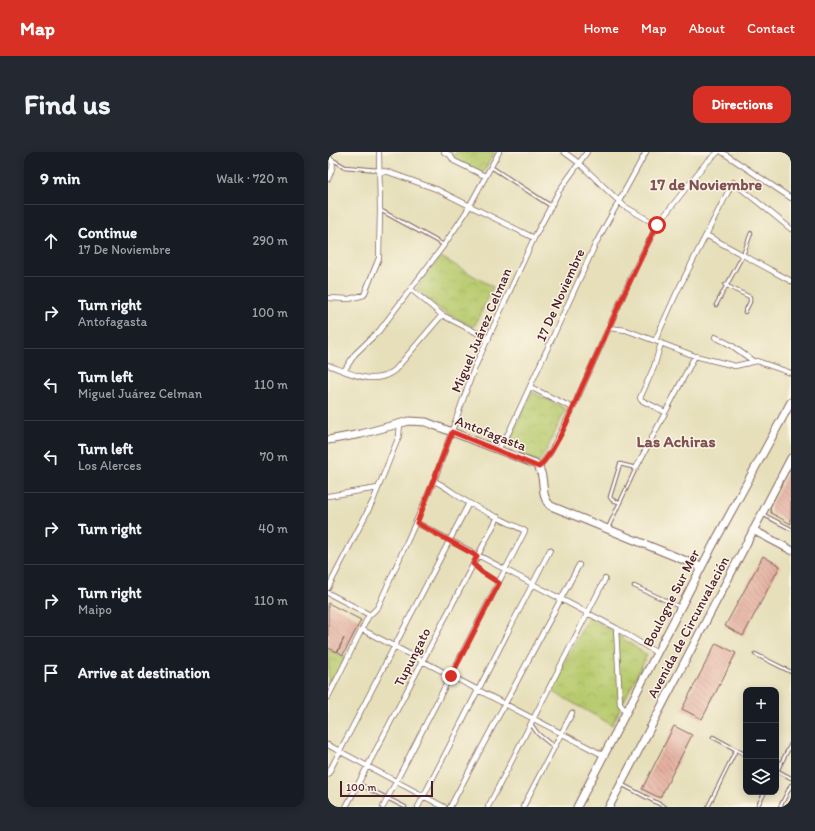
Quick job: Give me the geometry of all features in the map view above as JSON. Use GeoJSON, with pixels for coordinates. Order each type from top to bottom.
{"type":"FeatureCollection","features":[{"type":"Feature","properties":{"kind":"street"},"geometry":{"type":"LineString","coordinates":[[328,298],[359,298],[366,294],[379,258],[379,152]]}},
{"type":"Feature","properties":{"kind":"street"},"geometry":{"type":"LineString","coordinates":[[444,152],[452,154],[454,161],[485,176]]}},
{"type":"Feature","properties":{"kind":"street"},"geometry":{"type":"LineString","coordinates":[[344,371],[355,354],[379,331],[412,290],[444,245],[469,206],[499,152]]}},
{"type":"Feature","properties":{"kind":"street"},"geometry":{"type":"LineString","coordinates":[[564,152],[579,163],[618,201],[657,225]]}},
{"type":"Feature","properties":{"kind":"street","name":"Miguel Juárez Celman"},"geometry":{"type":"LineString","coordinates":[[328,697],[370,615],[378,607],[417,523],[470,380],[534,238],[551,206],[587,152]]}},
{"type":"Feature","properties":{"kind":"street","name":"17 De Noviembre"},"geometry":{"type":"LineString","coordinates":[[498,449],[509,432],[596,243],[646,152]]}},
{"type":"Feature","properties":{"kind":"street"},"geometry":{"type":"LineString","coordinates":[[539,467],[550,453],[573,408],[610,328],[634,271],[657,225],[705,164],[718,152]]}},
{"type":"Feature","properties":{"kind":"street"},"geometry":{"type":"LineString","coordinates":[[722,152],[791,198]]}},
{"type":"Feature","properties":{"kind":"street"},"geometry":{"type":"LineString","coordinates":[[328,179],[333,167],[330,158]]}},
{"type":"Feature","properties":{"kind":"street"},"geometry":{"type":"LineString","coordinates":[[378,170],[388,172],[436,189],[534,238]]}},
{"type":"Feature","properties":{"kind":"street"},"geometry":{"type":"LineString","coordinates":[[665,412],[641,400],[640,398],[654,367],[658,342],[677,292],[733,182],[791,229]]}},
{"type":"Feature","properties":{"kind":"street"},"geometry":{"type":"LineString","coordinates":[[706,235],[791,281]]}},
{"type":"Feature","properties":{"kind":"street"},"geometry":{"type":"LineString","coordinates":[[412,290],[442,315],[489,339]]}},
{"type":"Feature","properties":{"kind":"street"},"geometry":{"type":"LineString","coordinates":[[328,366],[372,379],[389,375],[426,335],[442,315]]}},
{"type":"Feature","properties":{"kind":"street"},"geometry":{"type":"LineString","coordinates":[[610,328],[626,330],[694,356],[732,365],[753,361],[769,364],[791,373]]}},
{"type":"Feature","properties":{"kind":"street"},"geometry":{"type":"LineString","coordinates":[[715,337],[731,345],[753,361]]}},
{"type":"Feature","properties":{"kind":"street"},"geometry":{"type":"LineString","coordinates":[[636,468],[694,356]]}},
{"type":"Feature","properties":{"kind":"street"},"geometry":{"type":"LineString","coordinates":[[530,387],[573,408]]}},
{"type":"Feature","properties":{"kind":"street","name":"Boulogne Sur Mer"},"geometry":{"type":"LineString","coordinates":[[577,807],[680,607],[791,402]]}},
{"type":"Feature","properties":{"kind":"street","name":"Antofagasta"},"geometry":{"type":"LineString","coordinates":[[328,440],[361,434],[400,423],[416,421],[426,422],[498,449],[539,467],[548,503],[702,567]]}},
{"type":"Feature","properties":{"kind":"street"},"geometry":{"type":"LineString","coordinates":[[328,588],[378,488],[399,436],[400,423]]}},
{"type":"Feature","properties":{"kind":"street","name":"Avenida de Circunvalación"},"geometry":{"type":"LineString","coordinates":[[609,807],[791,458]]}},
{"type":"Feature","properties":{"kind":"street"},"geometry":{"type":"LineString","coordinates":[[383,807],[506,571],[525,531],[469,503],[457,496],[451,489],[434,480]]}},
{"type":"Feature","properties":{"kind":"street"},"geometry":{"type":"LineString","coordinates":[[328,496],[378,488]]}},
{"type":"Feature","properties":{"kind":"street"},"geometry":{"type":"LineString","coordinates":[[328,774],[469,503]]}},
{"type":"Feature","properties":{"kind":"street","name":"Tupungato"},"geometry":{"type":"LineString","coordinates":[[346,807],[498,517]]}},
{"type":"Feature","properties":{"kind":"street"},"geometry":{"type":"LineString","coordinates":[[417,523],[616,628],[657,653]]}},
{"type":"Feature","properties":{"kind":"street"},"geometry":{"type":"LineString","coordinates":[[753,530],[791,550]]}},
{"type":"Feature","properties":{"kind":"street"},"geometry":{"type":"LineString","coordinates":[[418,807],[550,550]]}},
{"type":"Feature","properties":{"kind":"street"},"geometry":{"type":"LineString","coordinates":[[450,807],[579,565]]}},
{"type":"Feature","properties":{"kind":"street"},"geometry":{"type":"LineString","coordinates":[[488,807],[605,579]]}},
{"type":"Feature","properties":{"kind":"street"},"geometry":{"type":"LineString","coordinates":[[328,593],[370,615]]}},
{"type":"Feature","properties":{"kind":"street"},"geometry":{"type":"LineString","coordinates":[[616,628],[620,704],[626,712]]}},
{"type":"Feature","properties":{"kind":"street"},"geometry":{"type":"LineString","coordinates":[[363,630],[506,703],[533,719],[603,755]]}},
{"type":"Feature","properties":{"kind":"street"},"geometry":{"type":"LineString","coordinates":[[523,807],[572,713]]}},
{"type":"Feature","properties":{"kind":"street"},"geometry":{"type":"LineString","coordinates":[[328,745],[444,807]]}},
{"type":"Feature","properties":{"kind":"lane"},"geometry":{"type":"LineString","coordinates":[[330,158],[345,167],[378,170]]}},
{"type":"Feature","properties":{"kind":"lane"},"geometry":{"type":"LineString","coordinates":[[490,167],[551,206]]}},
{"type":"Feature","properties":{"kind":"lane"},"geometry":{"type":"LineString","coordinates":[[380,210],[444,245]]}},
{"type":"Feature","properties":{"kind":"lane"},"geometry":{"type":"LineString","coordinates":[[716,305],[725,285],[743,255],[751,232]]}},
{"type":"Feature","properties":{"kind":"lane"},"geometry":{"type":"LineString","coordinates":[[725,285],[750,298],[750,302],[745,312]]}},
{"type":"Feature","properties":{"kind":"lane"},"geometry":{"type":"LineString","coordinates":[[608,528],[636,468],[620,464],[610,497],[612,500],[619,502]]}},
{"type":"Feature","properties":{"kind":"lane"},"geometry":{"type":"LineString","coordinates":[[762,514],[791,529]]}},
{"type":"Feature","properties":{"kind":"lane"},"geometry":{"type":"LineString","coordinates":[[473,564],[499,583]]}},
{"type":"Feature","properties":{"kind":"lane"},"geometry":{"type":"LineString","coordinates":[[634,586],[680,607]]}},
{"type":"Feature","properties":{"kind":"lane"},"geometry":{"type":"LineString","coordinates":[[755,654],[791,672]]}},
{"type":"Feature","properties":{"kind":"lane"},"geometry":{"type":"LineString","coordinates":[[531,724],[538,734],[554,747]]}},
{"type":"Feature","properties":{"kind":"lane"},"geometry":{"type":"LineString","coordinates":[[713,737],[743,754]]}},
{"type":"Feature","properties":{"kind":"lane"},"geometry":{"type":"LineString","coordinates":[[779,766],[791,744]]}},
{"type":"Feature","properties":{"kind":"lane"},"geometry":{"type":"LineString","coordinates":[[708,807],[736,750]]}},
{"type":"Feature","properties":{"kind":"lane"},"geometry":{"type":"LineString","coordinates":[[779,772],[791,778]]}},
{"type":"Feature","properties":{"kind":"lane"},"geometry":{"type":"LineString","coordinates":[[358,784],[405,807]]}},
{"type":"Feature","properties":{"kind":"lane"},"geometry":{"type":"LineString","coordinates":[[621,784],[666,807]]}},
{"type":"Feature","properties":{"kind":"lane"},"geometry":{"type":"LineString","coordinates":[[780,807],[791,785]]}},
{"type":"Feature","properties":{"kind":"lane"},"geometry":{"type":"LineString","coordinates":[[757,807],[763,795]]}},
{"type":"Feature","properties":{"kind":"green space"},"geometry":{"type":"Polygon","coordinates":[[[456,152],[495,152],[482,174],[452,158],[456,152]]]}},
{"type":"Feature","properties":{"kind":"green space"},"geometry":{"type":"Polygon","coordinates":[[[441,257],[493,287],[474,327],[442,311],[416,289],[441,257]]]}},
{"type":"Feature","properties":{"kind":"green space"},"geometry":{"type":"Polygon","coordinates":[[[532,392],[566,409],[545,453],[539,462],[520,455],[524,448],[509,442],[532,392]]]}},
{"type":"Feature","properties":{"kind":"green space"},"geometry":{"type":"Polygon","coordinates":[[[589,616],[647,655],[612,725],[550,690],[589,616]]]}},
{"type":"Feature","properties":{"kind":"green space"},"geometry":{"type":"Polygon","coordinates":[[[328,649],[345,658],[328,692],[328,649]]]}},
{"type":"Feature","properties":{"kind":"building"},"geometry":{"type":"Polygon","coordinates":[[[791,466],[791,524],[771,513],[770,507],[791,466]]]}},
{"type":"Feature","properties":{"kind":"building"},"geometry":{"type":"Polygon","coordinates":[[[763,556],[780,566],[743,636],[725,626],[763,556]]]}},
{"type":"Feature","properties":{"kind":"building"},"geometry":{"type":"Polygon","coordinates":[[[328,603],[361,620],[343,655],[338,652],[344,638],[337,652],[328,648],[328,603]]]}},
{"type":"Feature","properties":{"kind":"building"},"geometry":{"type":"Polygon","coordinates":[[[716,643],[736,653],[702,719],[682,709],[716,643]]]}},
{"type":"Feature","properties":{"kind":"building"},"geometry":{"type":"Polygon","coordinates":[[[674,726],[692,735],[660,798],[642,789],[674,726]]]}},
{"type":"Feature","properties":{"kind":"district","name":"17 de Noviembre"},"geometry":{"type":"Point","coordinates":[706,184]}},
{"type":"Feature","properties":{"kind":"district","name":"Las Achiras"},"geometry":{"type":"Point","coordinates":[676,441]}},
{"type":"Feature","properties":{"kind":"route"},"geometry":{"type":"LineString","coordinates":[[451,676],[499,583],[473,564],[477,556],[417,523],[452,432],[535,464],[539,467],[545,461],[573,408],[610,328],[634,271],[657,225]]}}]}
